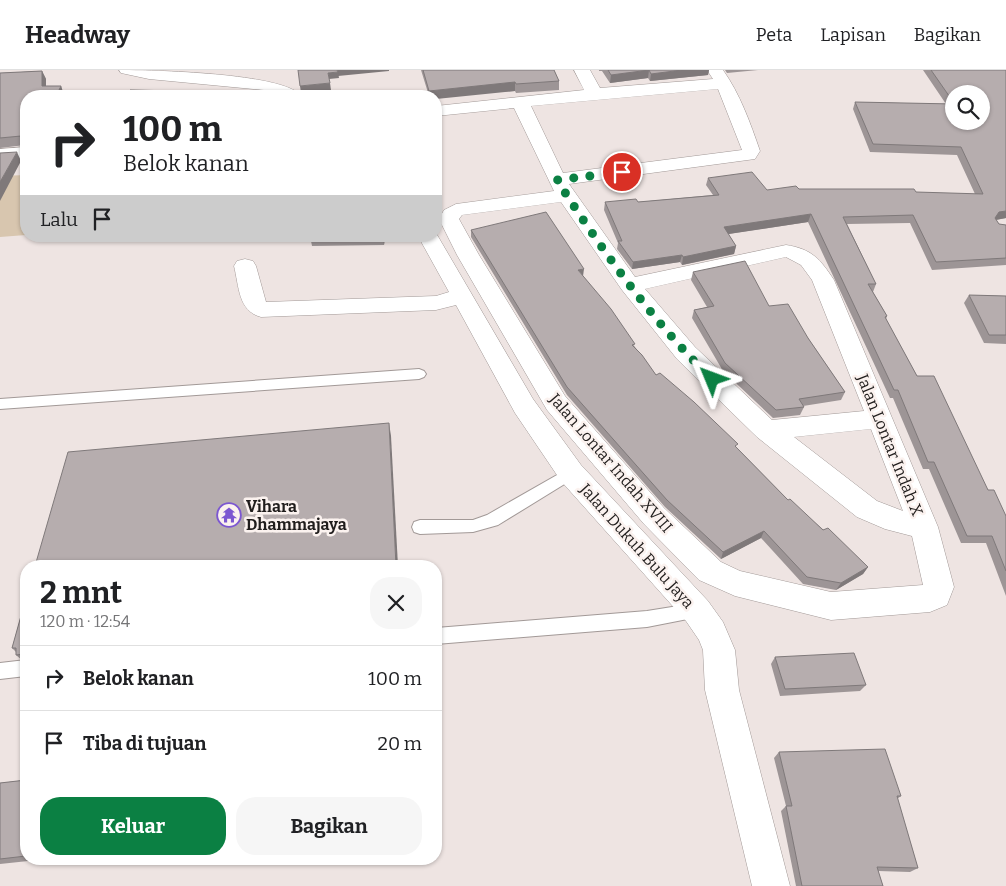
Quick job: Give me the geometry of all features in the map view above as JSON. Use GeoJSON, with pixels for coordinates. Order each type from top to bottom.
{"type":"FeatureCollection","features":[{"type":"Feature","properties":{"kind":"street"},"geometry":{"type":"LineString","coordinates":[[127,70],[149,74],[265,85],[280,90]]}},
{"type":"Feature","properties":{"kind":"street"},"geometry":{"type":"LineString","coordinates":[[582,70],[594,94]]}},
{"type":"Feature","properties":{"kind":"street"},"geometry":{"type":"LineString","coordinates":[[137,90],[149,74]]}},
{"type":"Feature","properties":{"kind":"street"},"geometry":{"type":"LineString","coordinates":[[442,110],[594,94],[720,76],[751,151],[748,154],[735,158],[562,188],[456,210],[442,224]]}},
{"type":"Feature","properties":{"kind":"street","name":"Jalan Lontar Indah X"},"geometry":{"type":"LineString","coordinates":[[520,102],[562,188],[630,285],[686,353],[766,430],[867,509],[895,521],[924,528]]}},
{"type":"Feature","properties":{"kind":"street"},"geometry":{"type":"LineString","coordinates":[[0,154],[20,153]]}},
{"type":"Feature","properties":{"kind":"street","name":"Jalan Lontar Indah XVIII"},"geometry":{"type":"LineString","coordinates":[[442,231],[472,263],[556,402],[654,516],[710,571],[735,583],[831,606],[930,598],[936,595],[939,587],[924,528]]}},
{"type":"Feature","properties":{"kind":"street","name":"Jalan Dukuh Bulu Jaya"},"geometry":{"type":"LineString","coordinates":[[442,237],[462,296],[524,406],[571,473],[697,611],[712,632],[719,650],[722,690],[771,886]]}},
{"type":"Feature","properties":{"kind":"street","name":"Jalan Lontar Indah X"},"geometry":{"type":"LineString","coordinates":[[630,285],[786,251],[801,254],[809,260],[823,280],[924,528]]}},
{"type":"Feature","properties":{"kind":"street"},"geometry":{"type":"LineString","coordinates":[[245,266],[254,304],[261,310],[436,303],[462,296]]}},
{"type":"Feature","properties":{"kind":"street"},"geometry":{"type":"LineString","coordinates":[[766,430],[880,419]]}},
{"type":"Feature","properties":{"kind":"lane"},"geometry":{"type":"LineString","coordinates":[[0,404],[419,374]]}},
{"type":"Feature","properties":{"kind":"lane"},"geometry":{"type":"LineString","coordinates":[[420,527],[473,526],[492,520],[571,473]]}},
{"type":"Feature","properties":{"kind":"lane"},"geometry":{"type":"LineString","coordinates":[[442,636],[647,619],[697,611]]}},
{"type":"Feature","properties":{"kind":"lane"},"geometry":{"type":"LineString","coordinates":[[0,670],[20,668]]}},
{"type":"Feature","properties":{"kind":"shaded area"},"geometry":{"type":"Polygon","coordinates":[[[20,175],[20,235],[0,237],[0,176],[20,175]]]}},
{"type":"Feature","properties":{"kind":"building"},"geometry":{"type":"Polygon","coordinates":[[[298,70],[337,70],[338,72],[328,73],[330,83],[300,86],[298,70]]]}},
{"type":"Feature","properties":{"kind":"building"},"geometry":{"type":"Polygon","coordinates":[[[423,70],[554,70],[559,81],[516,84],[515,82],[429,90],[423,70]]]}},
{"type":"Feature","properties":{"kind":"building"},"geometry":{"type":"Polygon","coordinates":[[[608,70],[649,70],[611,75],[608,70]]]}},
{"type":"Feature","properties":{"kind":"building"},"geometry":{"type":"Polygon","coordinates":[[[649,70],[682,70],[651,74],[649,70]]]}},
{"type":"Feature","properties":{"kind":"building"},"geometry":{"type":"Polygon","coordinates":[[[931,70],[1006,70],[1006,211],[999,212],[995,218],[999,224],[1006,225],[1006,258],[936,262],[913,215],[843,217],[876,284],[868,284],[887,316],[885,317],[917,376],[934,376],[988,490],[994,490],[1006,516],[1006,571],[992,536],[967,536],[934,462],[928,462],[898,390],[894,390],[811,214],[724,227],[736,246],[683,257],[682,255],[633,262],[618,241],[622,241],[605,202],[636,199],[638,202],[719,195],[708,178],[752,172],[767,190],[796,186],[799,189],[914,189],[916,192],[983,194],[961,147],[873,144],[855,102],[945,104],[945,130],[990,130],[990,85],[945,85],[945,90],[931,70]]]}},
{"type":"Feature","properties":{"kind":"building"},"geometry":{"type":"Polygon","coordinates":[[[42,71],[42,86],[61,86],[59,90],[20,90],[20,136],[0,138],[0,73],[42,71]]]}},
{"type":"Feature","properties":{"kind":"building"},"geometry":{"type":"Polygon","coordinates":[[[17,152],[0,182],[0,153],[17,152]]]}},
{"type":"Feature","properties":{"kind":"building"},"geometry":{"type":"Polygon","coordinates":[[[546,212],[584,269],[578,270],[611,309],[635,344],[632,345],[642,355],[656,375],[660,373],[694,402],[738,444],[735,446],[788,500],[790,499],[823,530],[828,528],[868,567],[841,583],[807,577],[764,531],[723,552],[667,500],[567,387],[471,230],[546,212]]]}},
{"type":"Feature","properties":{"kind":"building"},"geometry":{"type":"Polygon","coordinates":[[[745,261],[769,306],[788,304],[808,338],[845,392],[799,399],[804,407],[776,410],[725,363],[694,310],[714,306],[693,272],[745,261]]]}},
{"type":"Feature","properties":{"kind":"building"},"geometry":{"type":"Polygon","coordinates":[[[969,295],[1006,296],[1006,335],[989,335],[969,295]]]}},
{"type":"Feature","properties":{"kind":"building","name":"Vihara Dhammajaya"},"geometry":{"type":"Polygon","coordinates":[[[389,423],[396,560],[37,560],[68,452],[389,423]]]}},
{"type":"Feature","properties":{"kind":"building"},"geometry":{"type":"Polygon","coordinates":[[[20,619],[20,655],[16,655],[16,648],[12,648],[20,619]]]}},
{"type":"Feature","properties":{"kind":"building"},"geometry":{"type":"Polygon","coordinates":[[[854,653],[866,685],[785,689],[775,657],[854,653]]]}},
{"type":"Feature","properties":{"kind":"building"},"geometry":{"type":"Polygon","coordinates":[[[885,749],[901,796],[897,796],[918,868],[877,867],[883,886],[802,886],[786,806],[792,806],[779,752],[885,749]]]}},
{"type":"Feature","properties":{"kind":"building"},"geometry":{"type":"Polygon","coordinates":[[[20,781],[20,857],[0,859],[0,783],[20,781]]]}},
{"type":"Feature","properties":{"kind":"place","name":"Vihara Dhammajaya"},"geometry":{"type":"Point","coordinates":[229,515]}},
{"type":"Feature","properties":{"kind":"route"},"geometry":{"type":"LineString","coordinates":[[622,172],[557,180],[630,285],[686,353],[712,379]]}}]}
